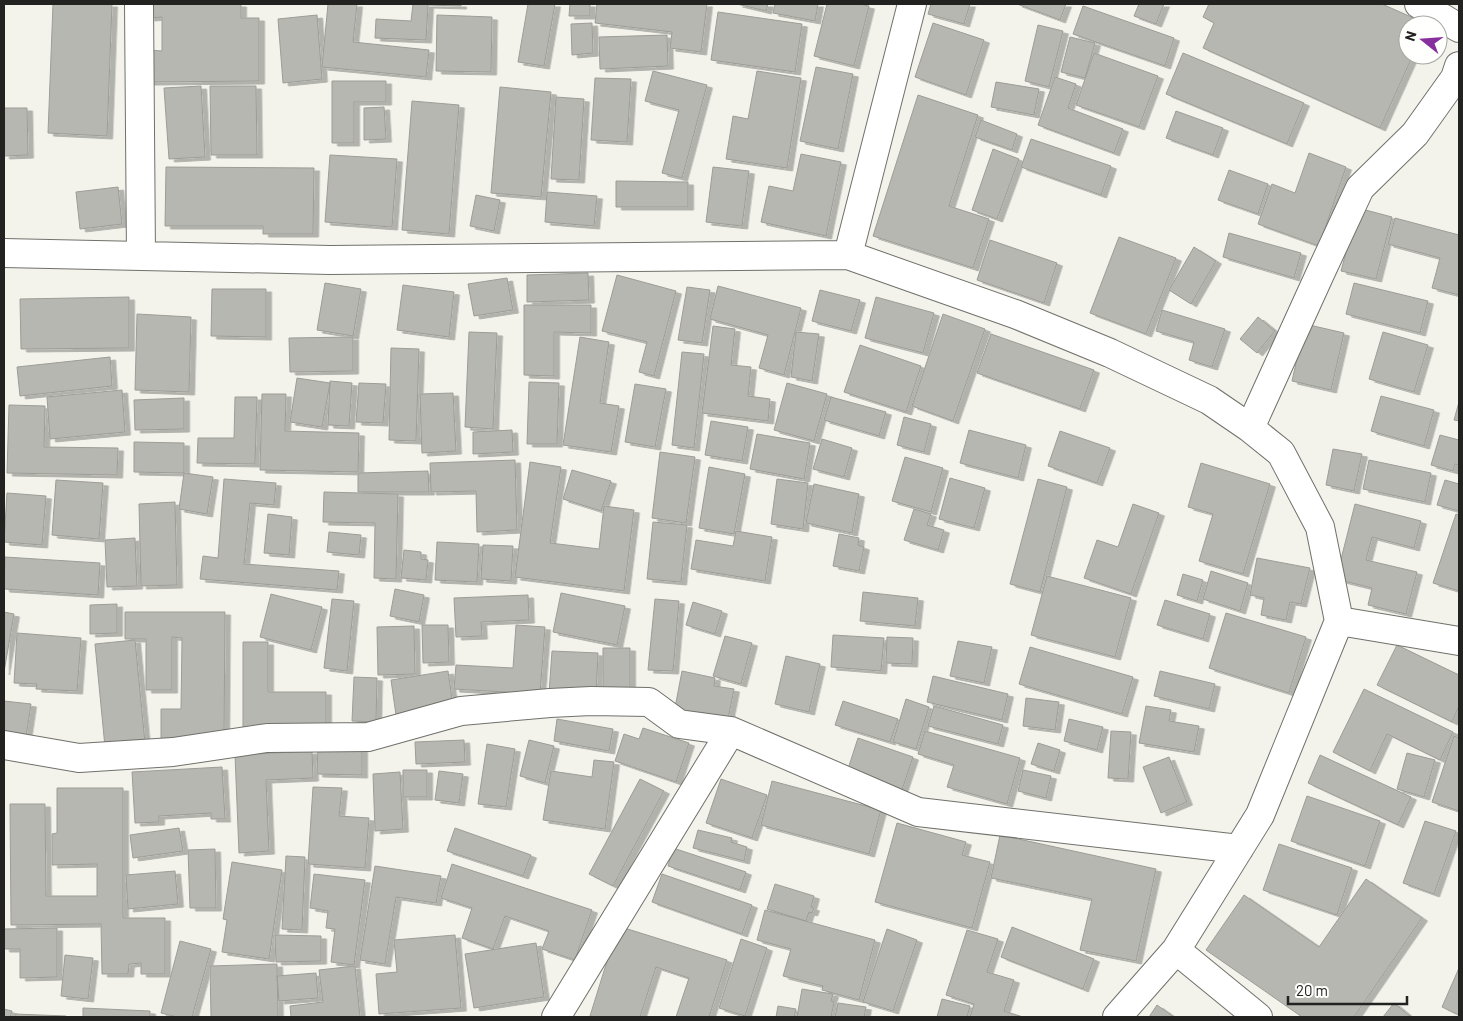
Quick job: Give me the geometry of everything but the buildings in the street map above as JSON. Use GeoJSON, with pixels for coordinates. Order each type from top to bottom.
{"type":"FeatureCollection","features":[{"type":"Feature","properties":{"kind":"street"},"geometry":{"type":"LineString","coordinates":[[139,4],[141,256]]}},
{"type":"Feature","properties":{"kind":"street"},"geometry":{"type":"LineString","coordinates":[[848,255],[912,4]]}},
{"type":"Feature","properties":{"kind":"street"},"geometry":{"type":"LineString","coordinates":[[1420,4],[1459,28]]}},
{"type":"Feature","properties":{"kind":"street"},"geometry":{"type":"LineString","coordinates":[[1250,428],[1360,188],[1415,134],[1455,78],[1459,66]]}},
{"type":"Feature","properties":{"kind":"street"},"geometry":{"type":"LineString","coordinates":[[4,253],[340,260],[848,255],[1015,314],[1110,353],[1209,400],[1250,428],[1282,454],[1320,527],[1339,621],[1260,814],[1176,950],[1117,1017]]}},
{"type":"Feature","properties":{"kind":"street"},"geometry":{"type":"LineString","coordinates":[[1339,621],[1459,641]]}},
{"type":"Feature","properties":{"kind":"street"},"geometry":{"type":"LineString","coordinates":[[4,745],[78,758],[173,752],[267,738],[368,737],[461,711],[591,701],[649,702],[679,724],[731,731],[918,812],[1239,849]]}},
{"type":"Feature","properties":{"kind":"street"},"geometry":{"type":"LineString","coordinates":[[556,1017],[731,731]]}},
{"type":"Feature","properties":{"kind":"street"},"geometry":{"type":"LineString","coordinates":[[1176,950],[1258,1017]]}}]}
